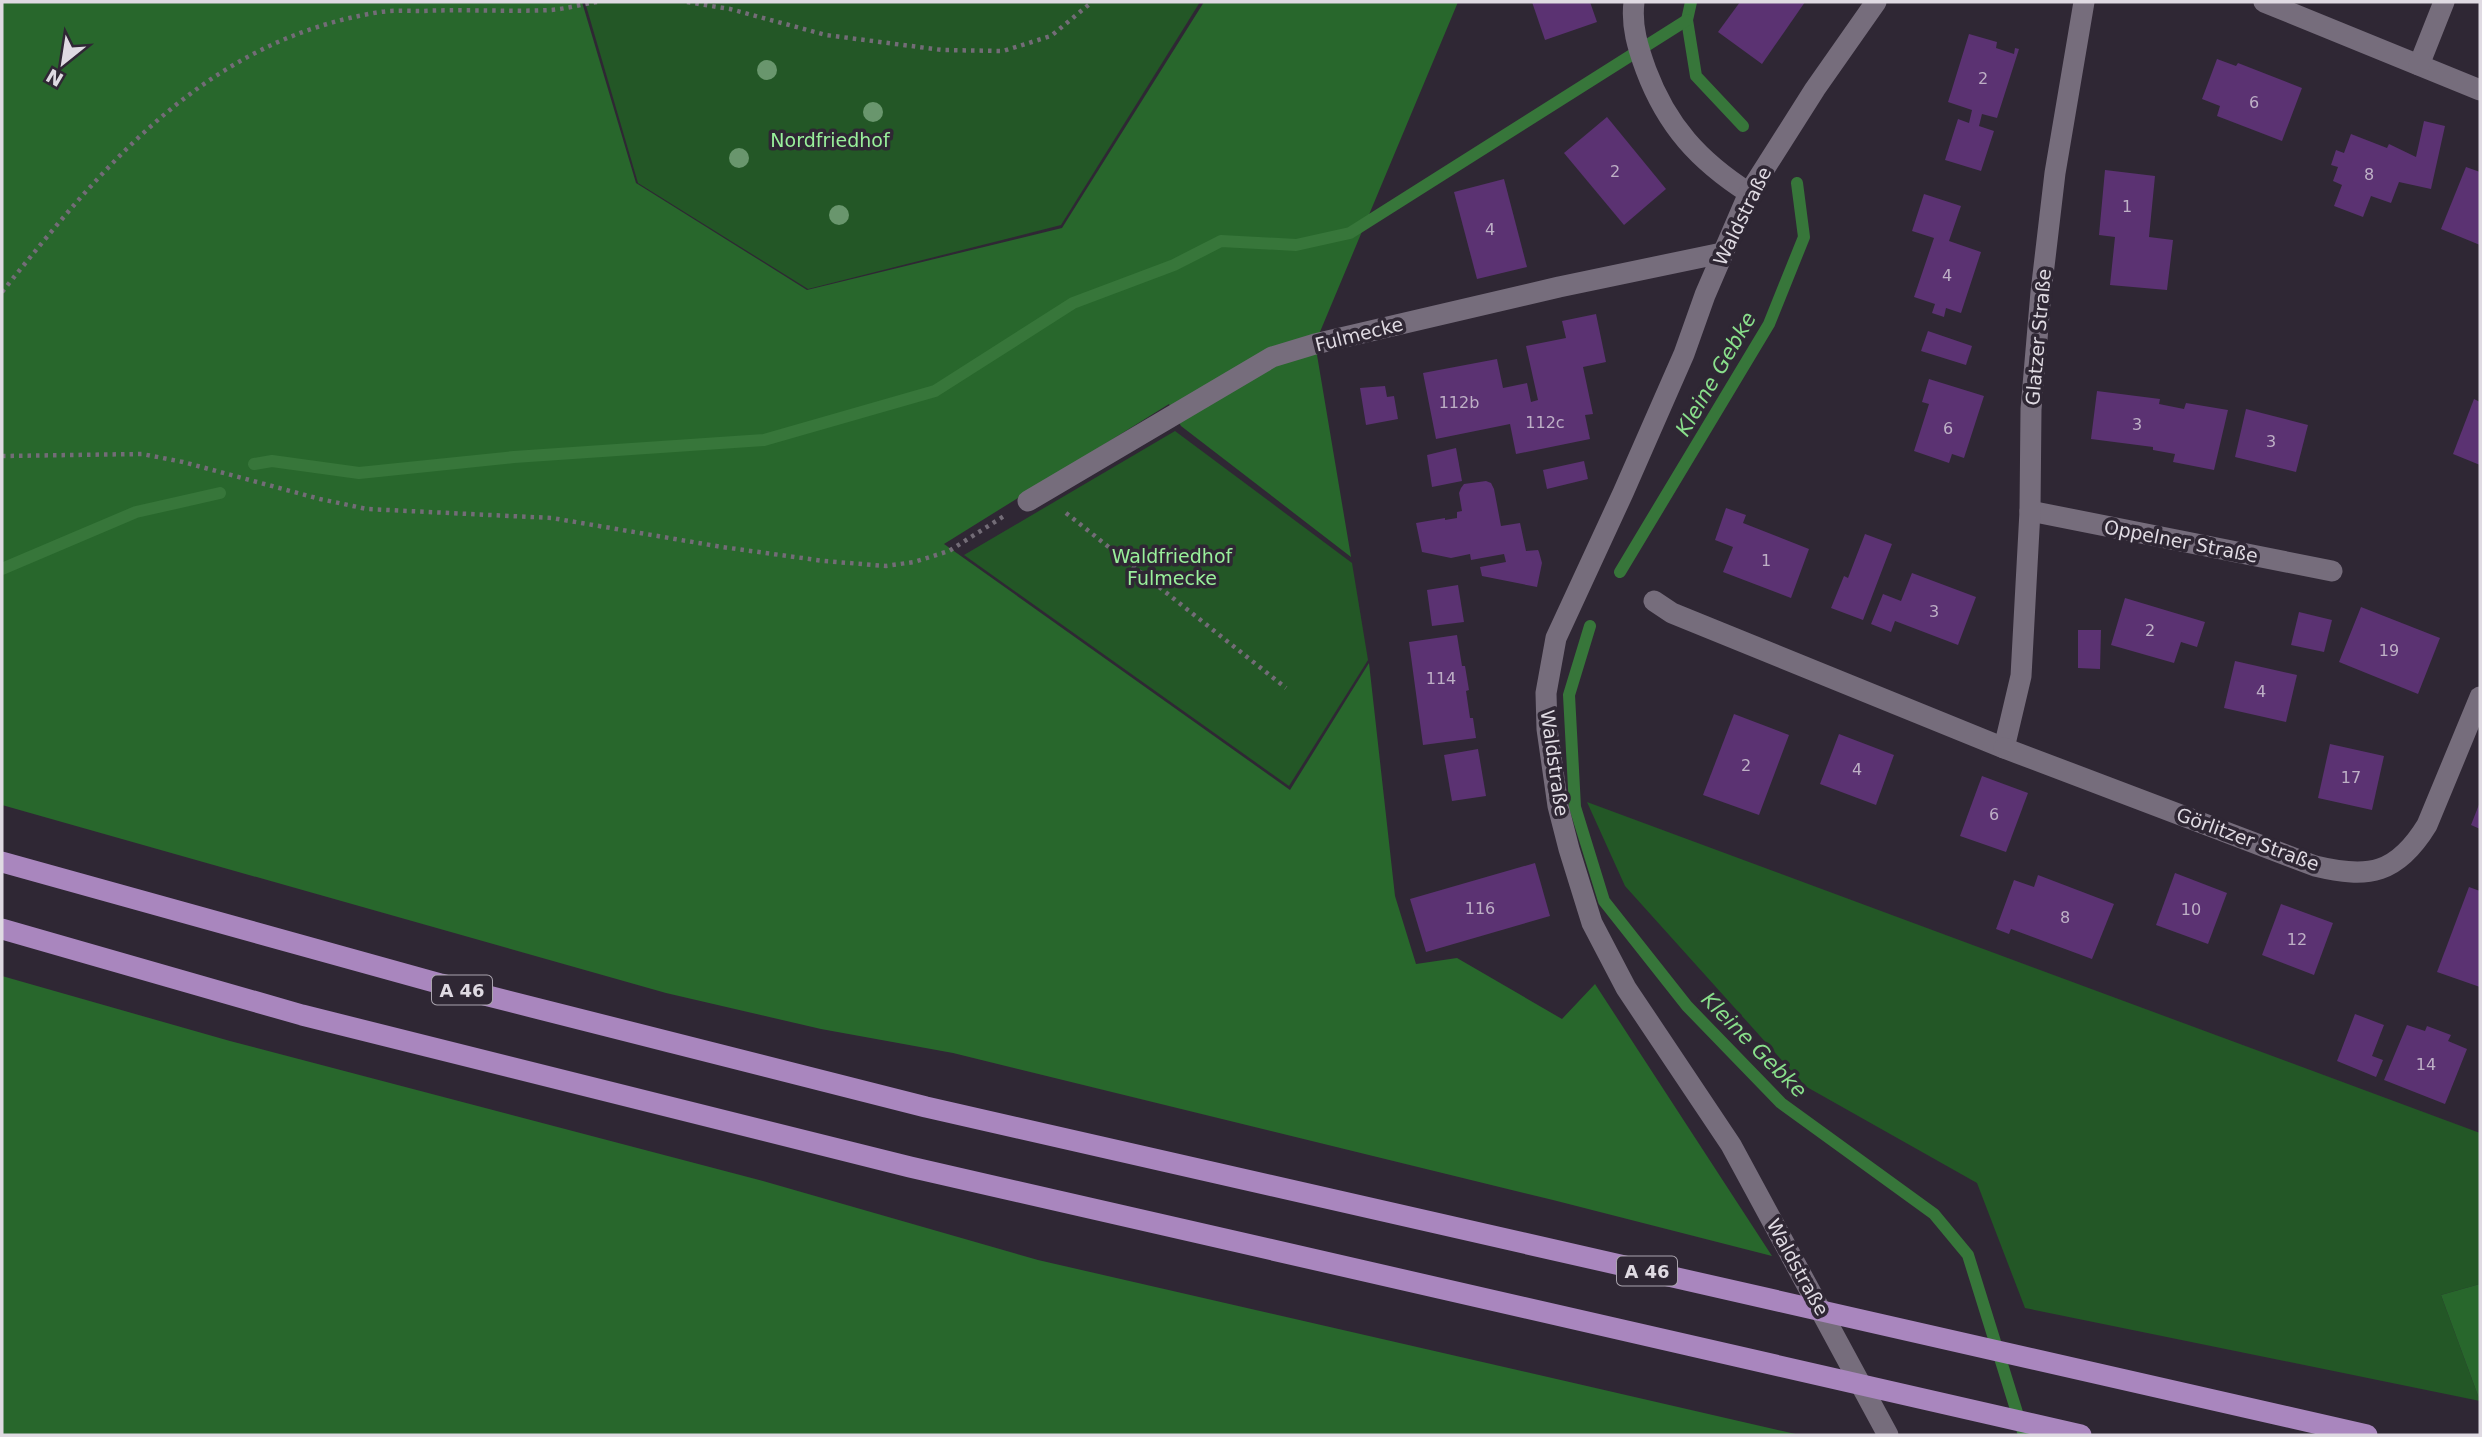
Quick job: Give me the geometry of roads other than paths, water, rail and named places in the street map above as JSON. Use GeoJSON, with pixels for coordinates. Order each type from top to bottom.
{"type":"FeatureCollection","features":[{"type":"Feature","properties":{"kind":"highway","name":"A 46"},"geometry":{"type":"LineString","coordinates":[[2,862],[441,984],[926,1107],[2367,1435]]}},
{"type":"Feature","properties":{"kind":"highway"},"geometry":{"type":"LineString","coordinates":[[2,929],[302,1015],[910,1167],[2081,1435]]}},
{"type":"Feature","properties":{"kind":"street"},"geometry":{"type":"LineString","coordinates":[[1633,2],[1635,38],[1664,110],[1680,134],[1712,167],[1749,193]]}},
{"type":"Feature","properties":{"kind":"street","name":"Waldstraße"},"geometry":{"type":"LineString","coordinates":[[1876,2],[1815,89],[1749,193],[1684,354],[1556,638],[1546,693],[1550,757],[1558,806],[1592,923],[1626,988],[1731,1145],[1888,1435]]}},
{"type":"Feature","properties":{"kind":"street","name":"Glatzer Straße"},"geometry":{"type":"LineString","coordinates":[[2004,748],[2021,676],[2030,511],[2031,409],[2042,280],[2055,173],[2084,2]]}},
{"type":"Feature","properties":{"kind":"street"},"geometry":{"type":"LineString","coordinates":[[2264,2],[2480,90]]}},
{"type":"Feature","properties":{"kind":"street"},"geometry":{"type":"LineString","coordinates":[[2419,65],[2444,2]]}},
{"type":"Feature","properties":{"kind":"street","name":"Fulmecke"},"geometry":{"type":"LineString","coordinates":[[1034,497],[1272,357],[1315,344],[1532,293],[1723,253]]}},
{"type":"Feature","properties":{"kind":"street","name":"Oppelner Straße"},"geometry":{"type":"LineString","coordinates":[[2030,511],[2332,571]]}},
{"type":"Feature","properties":{"kind":"street","name":"Görlitzer Straße"},"geometry":{"type":"LineString","coordinates":[[1654,601],[1672,613],[2004,748],[2315,866],[2338,872],[2372,871],[2390,866],[2404,857],[2417,843],[2479,704]]}},
{"type":"Feature","properties":{"kind":"waterway","name":"Kleine Gebke"},"geometry":{"type":"LineString","coordinates":[[1691,2],[1687,20],[1696,76],[1743,126]]}},
{"type":"Feature","properties":{"kind":"waterway"},"geometry":{"type":"LineString","coordinates":[[254,464],[272,461],[359,473],[514,457],[764,440],[935,391],[1073,303],[1174,265],[1221,241],[1296,245],[1350,233],[1687,20]]}},
{"type":"Feature","properties":{"kind":"waterway","name":"Kleine Gebke"},"geometry":{"type":"LineString","coordinates":[[1620,572],[1769,324],[1804,237],[1797,183]]}},
{"type":"Feature","properties":{"kind":"waterway"},"geometry":{"type":"LineString","coordinates":[[2,569],[136,512],[220,493]]}},
{"type":"Feature","properties":{"kind":"waterway","name":"Kleine Gebke"},"geometry":{"type":"LineString","coordinates":[[1590,626],[1569,695],[1575,807],[1604,901],[1687,1006],[1781,1103],[1934,1214],[1968,1255],[2024,1435]]}},
{"type":"Feature","properties":{"kind":"park label","name":"Nordfriedhof"},"geometry":{"type":"Point","coordinates":[830,140]}},
{"type":"Feature","properties":{"kind":"park label","name":"Waldfriedhof Fulmecke"},"geometry":{"type":"Point","coordinates":[1172,567]}}]}
